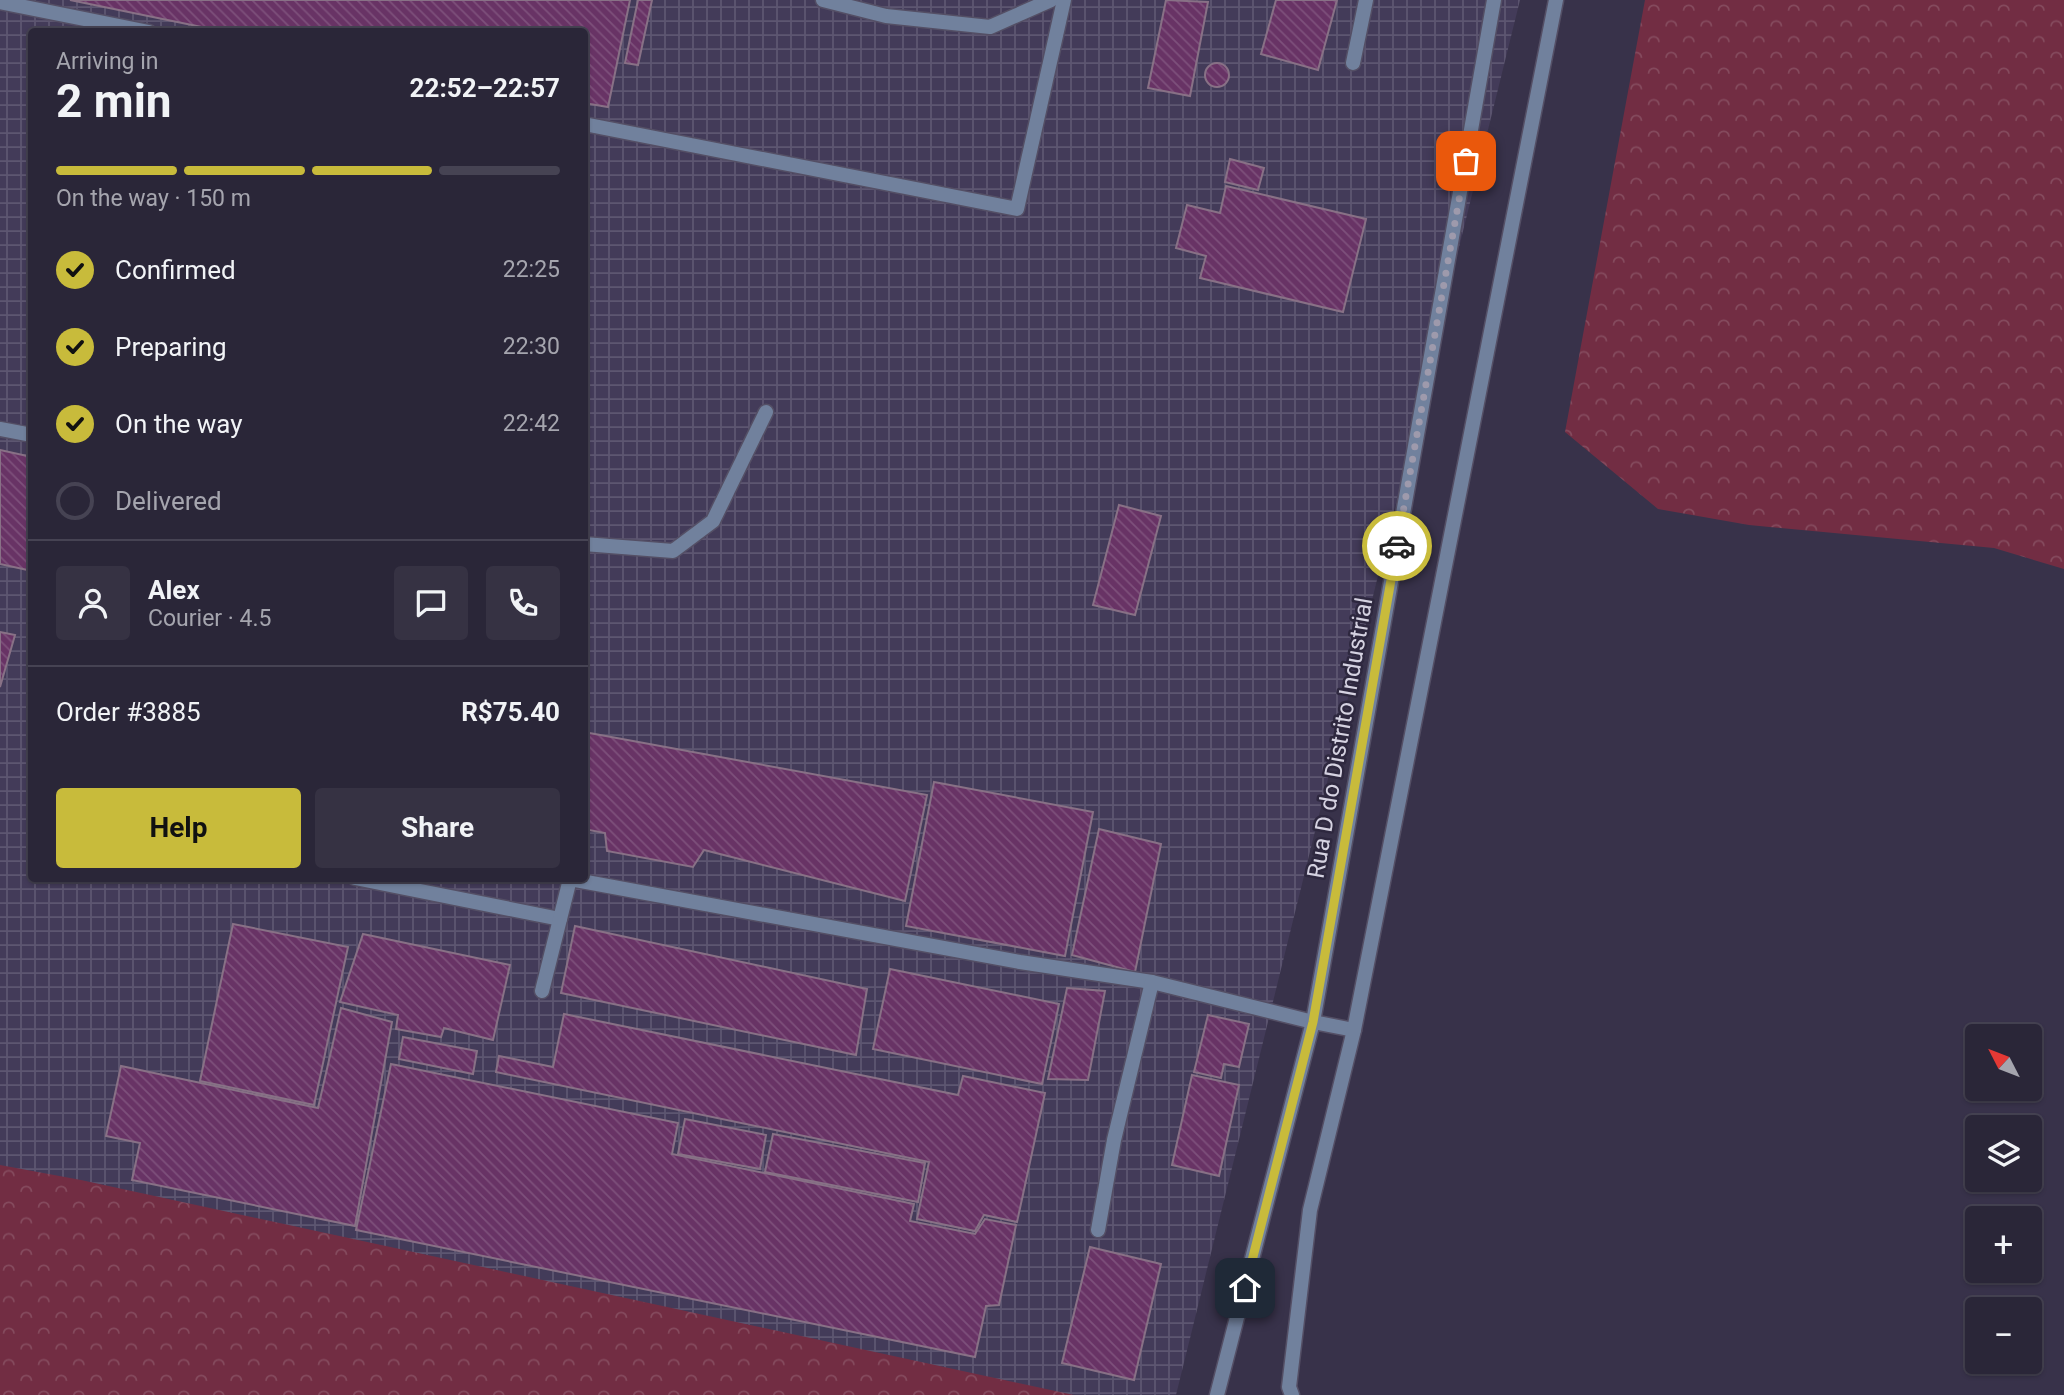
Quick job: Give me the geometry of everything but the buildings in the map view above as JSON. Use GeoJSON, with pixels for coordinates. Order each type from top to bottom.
{"type":"FeatureCollection","features":[{"type":"Feature","properties":{"kind":"street"},"geometry":{"type":"LineString","coordinates":[[823,0],[886,16],[990,27],[1051,0]]}},
{"type":"Feature","properties":{"kind":"street"},"geometry":{"type":"LineString","coordinates":[[588,125],[1017,209],[1063,0]]}},
{"type":"Feature","properties":{"kind":"street"},"geometry":{"type":"LineString","coordinates":[[1353,63],[1366,0]]}},
{"type":"Feature","properties":{"kind":"street","name":"Rua D do Distrito Industrial"},"geometry":{"type":"LineString","coordinates":[[1217,1395],[1313,1022],[1494,0]]}},
{"type":"Feature","properties":{"kind":"street"},"geometry":{"type":"LineString","coordinates":[[1292,1395],[1289,1387],[1310,1210],[1354,1030],[1556,0]]}},
{"type":"Feature","properties":{"kind":"street"},"geometry":{"type":"LineString","coordinates":[[0,2],[129,28]]}},
{"type":"Feature","properties":{"kind":"street"},"geometry":{"type":"LineString","coordinates":[[588,544],[673,551],[713,521],[766,412]]}},
{"type":"Feature","properties":{"kind":"street"},"geometry":{"type":"LineString","coordinates":[[0,429],[28,434]]}},
{"type":"Feature","properties":{"kind":"street"},"geometry":{"type":"LineString","coordinates":[[588,881],[1020,962],[1152,982],[1354,1030]]}},
{"type":"Feature","properties":{"kind":"street"},"geometry":{"type":"LineString","coordinates":[[375,882],[560,919]]}},
{"type":"Feature","properties":{"kind":"street"},"geometry":{"type":"LineString","coordinates":[[542,991],[569,882]]}},
{"type":"Feature","properties":{"kind":"street"},"geometry":{"type":"LineString","coordinates":[[1098,1230],[1114,1140],[1152,982]]}},
{"type":"Feature","properties":{"kind":"shaded area"},"geometry":{"type":"Polygon","coordinates":[[[0,0],[1520,0],[1176,1395],[1067,1395],[0,1180],[0,0]]]}},
{"type":"Feature","properties":{"kind":"green space"},"geometry":{"type":"Polygon","coordinates":[[[1645,0],[2064,0],[2064,569],[1994,548],[1749,525],[1658,509],[1565,432],[1645,0]]]}},
{"type":"Feature","properties":{"kind":"green space"},"geometry":{"type":"Polygon","coordinates":[[[0,1165],[81,1180],[1074,1395],[0,1395],[0,1165]]]}},
{"type":"Feature","properties":{"kind":"way so far"},"geometry":{"type":"LineString","coordinates":[[1397,546],[1466,161]]}},
{"type":"Feature","properties":{"kind":"route"},"geometry":{"type":"LineString","coordinates":[[1245,1288],[1313,1022],[1397,546]]}}]}
